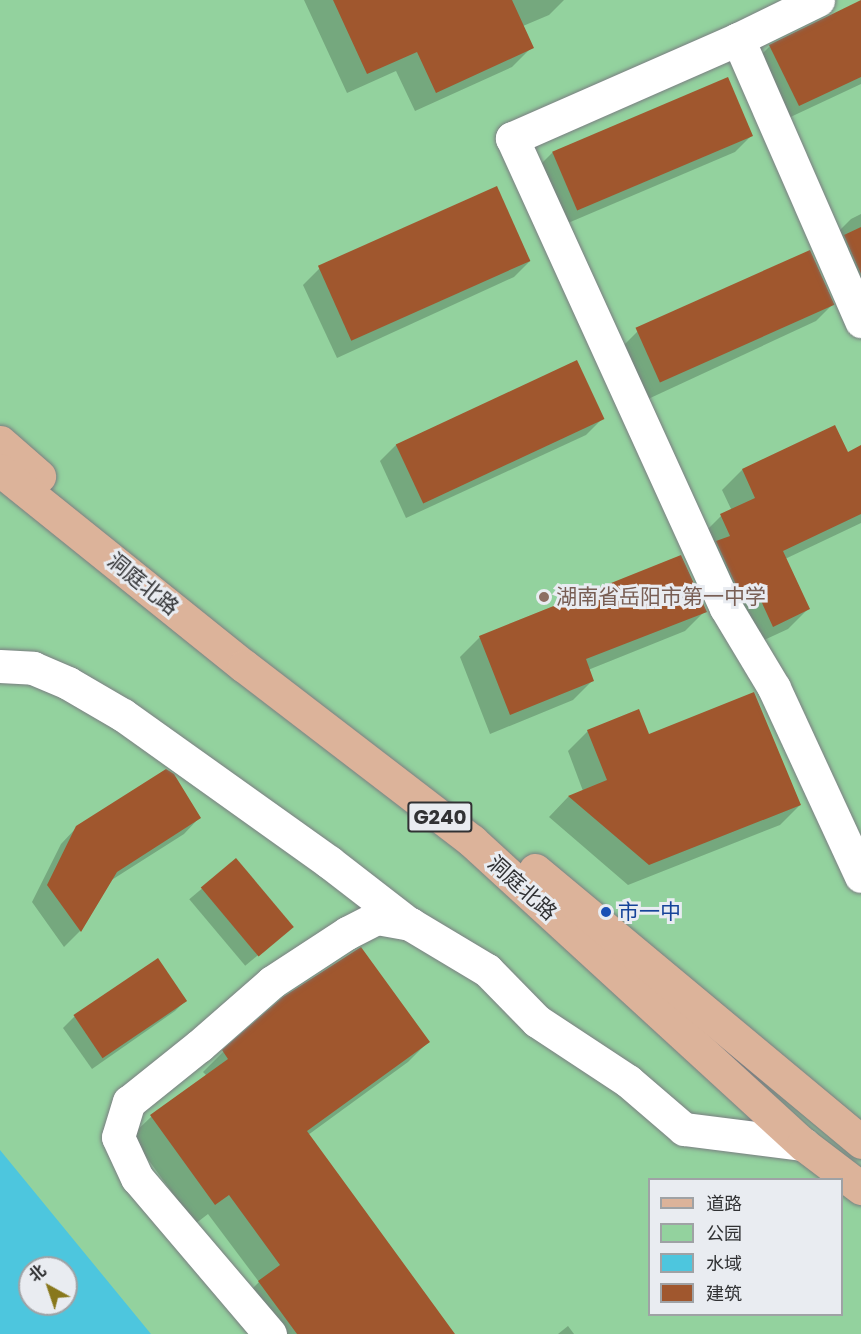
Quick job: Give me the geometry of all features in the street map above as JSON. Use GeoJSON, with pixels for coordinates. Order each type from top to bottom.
{"type":"FeatureCollection","features":[{"type":"Feature","properties":{"kind":"main road","name":"洞庭北路"},"geometry":{"type":"LineString","coordinates":[[0,442],[58,493],[444,795],[861,1142]]}},
{"type":"Feature","properties":{"kind":"main road","name":"洞庭北路"},"geometry":{"type":"LineString","coordinates":[[0,470],[244,666],[472,841],[803,1144],[861,1188]]}},
{"type":"Feature","properties":{"kind":"street"},"geometry":{"type":"LineString","coordinates":[[818,0],[738,39],[512,138],[726,608],[774,688],[861,876]]}},
{"type":"Feature","properties":{"kind":"street"},"geometry":{"type":"LineString","coordinates":[[738,39],[861,321]]}},
{"type":"Feature","properties":{"kind":"street"},"geometry":{"type":"LineString","coordinates":[[0,666],[33,668],[68,683],[123,715],[329,862],[410,924],[487,970],[537,1021],[628,1081],[684,1129],[803,1144]]}},
{"type":"Feature","properties":{"kind":"street"},"geometry":{"type":"LineString","coordinates":[[270,1334],[136,1178],[118,1137],[129,1102],[199,1046],[272,982],[347,933],[377,918],[410,924]]}},
{"type":"Feature","properties":{"kind":"green space"},"geometry":{"type":"Polygon","coordinates":[[[0,0],[861,0],[861,1334],[0,1334],[0,0]]]}},
{"type":"Feature","properties":{"kind":"water"},"geometry":{"type":"Polygon","coordinates":[[[0,1150],[151,1334],[0,1334],[0,1150]]]}},
{"type":"Feature","properties":{"kind":"building"},"geometry":{"type":"Polygon","coordinates":[[[333,0],[512,0],[534,48],[436,93],[417,52],[367,74],[333,0]]]}},
{"type":"Feature","properties":{"kind":"building"},"geometry":{"type":"Polygon","coordinates":[[[861,0],[861,77],[799,106],[769,45],[861,0]]]}},
{"type":"Feature","properties":{"kind":"building"},"geometry":{"type":"Polygon","coordinates":[[[728,77],[753,136],[577,211],[552,152],[728,77]]]}},
{"type":"Feature","properties":{"kind":"building"},"geometry":{"type":"Polygon","coordinates":[[[497,186],[530,261],[351,341],[318,266],[497,186]]]}},
{"type":"Feature","properties":{"kind":"building"},"geometry":{"type":"Polygon","coordinates":[[[861,227],[861,274],[844,235],[861,227]]]}},
{"type":"Feature","properties":{"kind":"building"},"geometry":{"type":"Polygon","coordinates":[[[810,250],[834,305],[660,382],[636,328],[810,250]]]}},
{"type":"Feature","properties":{"kind":"building"},"geometry":{"type":"Polygon","coordinates":[[[577,360],[604,419],[423,503],[396,445],[577,360]]]}},
{"type":"Feature","properties":{"kind":"building"},"geometry":{"type":"Polygon","coordinates":[[[835,425],[848,452],[861,445],[861,514],[783,551],[810,609],[773,627],[757,592],[742,598],[716,541],[730,536],[720,514],[755,498],[742,469],[835,425]]]}},
{"type":"Feature","properties":{"kind":"building"},"geometry":{"type":"Polygon","coordinates":[[[681,555],[707,612],[586,659],[594,681],[510,715],[479,636],[681,555]]]}},
{"type":"Feature","properties":{"kind":"building"},"geometry":{"type":"Polygon","coordinates":[[[754,692],[801,805],[649,865],[568,796],[607,780],[587,730],[639,709],[649,734],[754,692]]]}},
{"type":"Feature","properties":{"kind":"building"},"geometry":{"type":"Polygon","coordinates":[[[166,769],[174,774],[201,818],[117,872],[81,932],[47,885],[76,826],[166,769]]]}},
{"type":"Feature","properties":{"kind":"building"},"geometry":{"type":"Polygon","coordinates":[[[236,858],[294,927],[259,957],[201,888],[236,858]]]}},
{"type":"Feature","properties":{"kind":"building"},"geometry":{"type":"Polygon","coordinates":[[[361,947],[430,1042],[307,1131],[455,1334],[297,1334],[258,1281],[280,1265],[229,1195],[215,1205],[150,1115],[228,1059],[222,1050],[283,997],[361,947]]]}},
{"type":"Feature","properties":{"kind":"building"},"geometry":{"type":"Polygon","coordinates":[[[158,958],[187,1001],[103,1058],[73,1015],[158,958]]]}},
{"type":"Feature","properties":{"kind":"place","name":"湖南省岳阳市第一中学"},"geometry":{"type":"Point","coordinates":[544,597]}},
{"type":"Feature","properties":{"kind":"place","name":"市一中"},"geometry":{"type":"Point","coordinates":[606,912]}}]}
